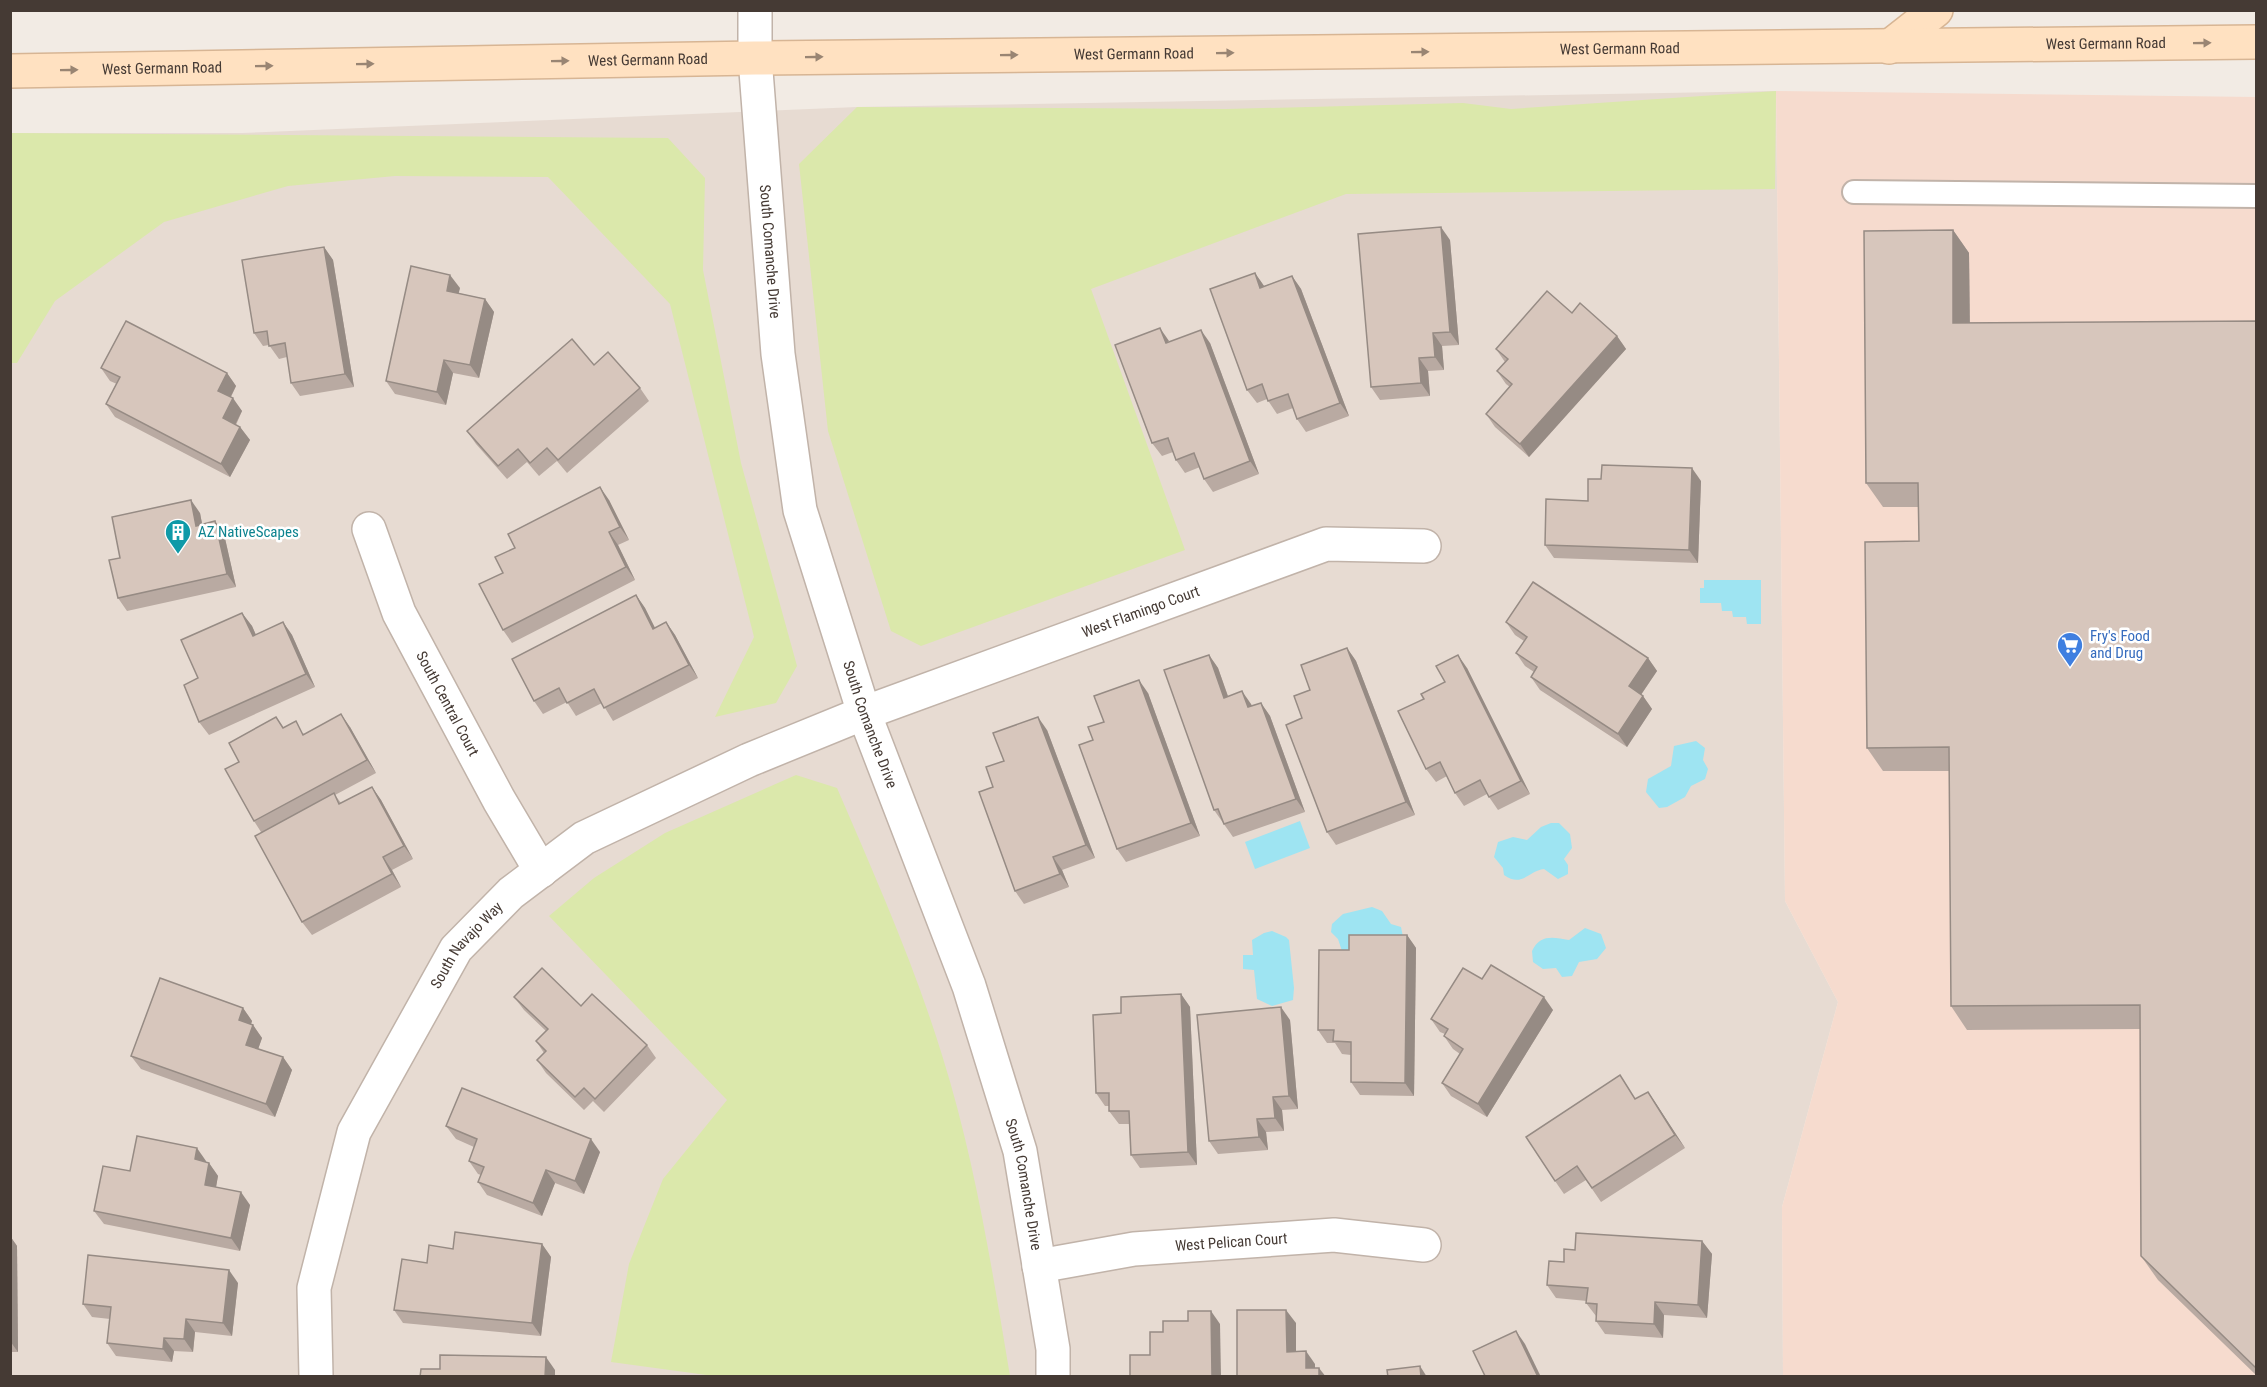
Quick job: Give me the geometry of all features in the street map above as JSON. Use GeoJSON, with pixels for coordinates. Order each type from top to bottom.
{"type":"FeatureCollection","features":[{"type":"Feature","properties":{"kind":"main road"},"geometry":{"type":"LineString","coordinates":[[1889,47],[1936,10]]}},
{"type":"Feature","properties":{"kind":"main road","name":"West Germann Road"},"geometry":{"type":"LineString","coordinates":[[10,71],[755,58],[2256,42]]}},
{"type":"Feature","properties":{"kind":"street","name":"South Comanche Drive"},"geometry":{"type":"LineString","coordinates":[[754,10],[755,58],[778,354],[800,510],[864,713],[969,986],[1020,1151],[1053,1348],[1053,1377]]}},
{"type":"Feature","properties":{"kind":"street","name":"South Central Court"},"geometry":{"type":"LineString","coordinates":[[369,529],[399,613],[499,800],[541,870]]}},
{"type":"Feature","properties":{"kind":"street","name":"West Flamingo Court"},"geometry":{"type":"LineString","coordinates":[[864,713],[1326,544],[1424,546]]}},
{"type":"Feature","properties":{"kind":"street","name":"South Navajo Way"},"geometry":{"type":"LineString","coordinates":[[316,1377],[314,1288],[354,1132],[456,949],[511,892],[584,838],[749,760],[864,713]]}},
{"type":"Feature","properties":{"kind":"street","name":"West Pelican Court"},"geometry":{"type":"LineString","coordinates":[[1039,1266],[1134,1249],[1334,1234],[1424,1245]]}},
{"type":"Feature","properties":{"kind":"lane"},"geometry":{"type":"LineString","coordinates":[[1854,192],[2256,196]]}},
{"type":"Feature","properties":{"kind":"shaded area"},"geometry":{"type":"Polygon","coordinates":[[[1776,91],[1785,901],[1838,1002],[1782,1207],[1783,1376],[11,1376],[10,133],[242,133],[857,107],[1776,91]]]}},
{"type":"Feature","properties":{"kind":"shaded area"},"geometry":{"type":"Polygon","coordinates":[[[1776,91],[2256,97],[2256,1376],[1783,1376],[1782,1207],[1838,1002],[1785,901],[1776,91]]]}},
{"type":"Feature","properties":{"kind":"green space"},"geometry":{"type":"Polygon","coordinates":[[[1776,91],[1775,189],[1346,194],[1091,289],[1185,550],[921,646],[891,631],[828,431],[799,164],[857,107],[1226,109],[1463,103],[1511,109],[1776,91]]]}},
{"type":"Feature","properties":{"kind":"green space"},"geometry":{"type":"Polygon","coordinates":[[[11,133],[668,138],[705,178],[703,270],[741,463],[797,666],[776,703],[715,717],[754,637],[670,304],[548,177],[395,176],[288,186],[164,222],[55,301],[17,363],[11,363],[11,133]]]}},
{"type":"Feature","properties":{"kind":"green space"},"geometry":{"type":"Polygon","coordinates":[[[796,775],[837,788],[919,987],[942,1055],[964,1134],[982,1215],[1010,1376],[714,1376],[611,1362],[629,1264],[663,1179],[727,1100],[549,916],[594,878],[665,833],[796,775]]]}},
{"type":"Feature","properties":{"kind":"water"},"geometry":{"type":"Polygon","coordinates":[[[1704,580],[1761,580],[1761,624],[1747,624],[1746,617],[1733,617],[1732,611],[1722,611],[1721,603],[1700,603],[1700,588],[1704,588],[1704,580]]]}},
{"type":"Feature","properties":{"kind":"water"},"geometry":{"type":"Polygon","coordinates":[[[1696,741],[1705,748],[1703,760],[1708,769],[1705,779],[1691,786],[1685,797],[1667,807],[1659,808],[1646,792],[1648,779],[1671,766],[1674,746],[1696,741]]]}},
{"type":"Feature","properties":{"kind":"water"},"geometry":{"type":"Polygon","coordinates":[[[1300,821],[1310,848],[1255,869],[1245,842],[1300,821]]]}},
{"type":"Feature","properties":{"kind":"water"},"geometry":{"type":"Polygon","coordinates":[[[1559,823],[1570,834],[1572,848],[1564,859],[1568,865],[1568,874],[1558,879],[1544,869],[1516,880],[1504,875],[1503,868],[1494,857],[1498,842],[1513,837],[1527,840],[1541,827],[1559,823]]]}},
{"type":"Feature","properties":{"kind":"water"},"geometry":{"type":"Polygon","coordinates":[[[1372,907],[1382,911],[1391,924],[1401,927],[1403,937],[1342,951],[1338,939],[1331,932],[1332,924],[1343,914],[1372,907]]]}},
{"type":"Feature","properties":{"kind":"water"},"geometry":{"type":"Polygon","coordinates":[[[1585,928],[1601,934],[1606,948],[1597,959],[1579,962],[1572,976],[1562,977],[1556,968],[1543,969],[1533,962],[1532,951],[1543,939],[1569,940],[1585,928]]]}},
{"type":"Feature","properties":{"kind":"water"},"geometry":{"type":"Polygon","coordinates":[[[1272,931],[1289,940],[1294,988],[1293,1000],[1272,1006],[1257,999],[1254,970],[1243,969],[1243,955],[1253,955],[1252,940],[1272,931]]]}},
{"type":"Feature","properties":{"kind":"building"},"geometry":{"type":"Polygon","coordinates":[[[1441,227],[1450,332],[1433,333],[1435,357],[1419,358],[1421,383],[1371,387],[1358,234],[1441,227]]]}},
{"type":"Feature","properties":{"kind":"building","name":"Fry's Food and Drug"},"geometry":{"type":"Polygon","coordinates":[[[1953,230],[1953,323],[2256,321],[2256,1368],[2141,1256],[2140,1005],[1951,1006],[1949,747],[1867,748],[1865,542],[1919,541],[1918,483],[1866,483],[1864,231],[1953,230]]]}},
{"type":"Feature","properties":{"kind":"building"},"geometry":{"type":"Polygon","coordinates":[[[324,247],[345,374],[291,383],[285,343],[269,346],[267,331],[254,333],[242,260],[324,247]]]}},
{"type":"Feature","properties":{"kind":"building"},"geometry":{"type":"Polygon","coordinates":[[[411,266],[450,275],[447,291],[485,299],[470,365],[444,360],[437,392],[386,381],[411,266]]]}},
{"type":"Feature","properties":{"kind":"building"},"geometry":{"type":"Polygon","coordinates":[[[1255,273],[1260,288],[1292,276],[1340,403],[1297,419],[1288,394],[1268,401],[1262,384],[1247,390],[1210,289],[1255,273]]]}},
{"type":"Feature","properties":{"kind":"building"},"geometry":{"type":"Polygon","coordinates":[[[1547,291],[1572,313],[1580,303],[1617,336],[1520,444],[1486,414],[1512,384],[1497,371],[1508,359],[1496,349],[1547,291]]]}},
{"type":"Feature","properties":{"kind":"building"},"geometry":{"type":"Polygon","coordinates":[[[126,321],[227,373],[218,391],[233,398],[223,418],[240,427],[221,464],[106,404],[120,377],[101,368],[126,321]]]}},
{"type":"Feature","properties":{"kind":"building"},"geometry":{"type":"Polygon","coordinates":[[[1160,328],[1166,343],[1201,330],[1250,461],[1204,479],[1194,453],[1176,460],[1168,438],[1152,443],[1115,345],[1160,328]]]}},
{"type":"Feature","properties":{"kind":"building"},"geometry":{"type":"Polygon","coordinates":[[[572,339],[594,365],[608,352],[640,388],[558,460],[547,448],[530,463],[518,449],[498,466],[467,431],[572,339]]]}},
{"type":"Feature","properties":{"kind":"building"},"geometry":{"type":"Polygon","coordinates":[[[1602,465],[1692,468],[1689,550],[1545,545],[1546,499],[1588,501],[1588,479],[1601,479],[1602,465]]]}},
{"type":"Feature","properties":{"kind":"building"},"geometry":{"type":"Polygon","coordinates":[[[600,487],[620,527],[609,532],[626,567],[503,630],[479,584],[503,573],[495,557],[515,548],[508,534],[600,487]]]}},
{"type":"Feature","properties":{"kind":"building","name":"AZ NativeScapes"},"geometry":{"type":"Polygon","coordinates":[[[191,500],[196,526],[215,521],[227,574],[118,598],[109,560],[120,558],[112,517],[191,500]]]}},
{"type":"Feature","properties":{"kind":"building"},"geometry":{"type":"Polygon","coordinates":[[[1533,582],[1648,658],[1629,686],[1643,696],[1618,734],[1531,677],[1537,667],[1516,653],[1527,637],[1506,622],[1533,582]]]}},
{"type":"Feature","properties":{"kind":"building"},"geometry":{"type":"Polygon","coordinates":[[[636,595],[653,629],[666,622],[689,665],[604,708],[594,689],[567,703],[559,688],[534,701],[512,659],[636,595]]]}},
{"type":"Feature","properties":{"kind":"building"},"geometry":{"type":"Polygon","coordinates":[[[242,613],[253,636],[283,622],[306,674],[199,722],[184,685],[198,678],[181,640],[242,613]]]}},
{"type":"Feature","properties":{"kind":"building"},"geometry":{"type":"Polygon","coordinates":[[[1347,648],[1406,802],[1327,832],[1286,725],[1302,718],[1294,696],[1310,690],[1301,665],[1347,648]]]}},
{"type":"Feature","properties":{"kind":"building"},"geometry":{"type":"Polygon","coordinates":[[[1209,655],[1224,698],[1242,691],[1248,707],[1261,703],[1296,799],[1224,824],[1218,809],[1214,810],[1164,670],[1209,655]]]}},
{"type":"Feature","properties":{"kind":"building"},"geometry":{"type":"Polygon","coordinates":[[[1458,655],[1521,781],[1489,797],[1480,780],[1455,793],[1440,762],[1426,769],[1398,711],[1424,699],[1421,694],[1445,682],[1436,666],[1458,655]]]}},
{"type":"Feature","properties":{"kind":"building"},"geometry":{"type":"Polygon","coordinates":[[[1139,680],[1191,823],[1117,849],[1079,745],[1093,740],[1088,727],[1104,722],[1094,696],[1139,680]]]}},
{"type":"Feature","properties":{"kind":"building"},"geometry":{"type":"Polygon","coordinates":[[[341,714],[367,760],[254,821],[225,769],[239,762],[229,743],[276,717],[283,728],[296,721],[303,735],[341,714]]]}},
{"type":"Feature","properties":{"kind":"building"},"geometry":{"type":"Polygon","coordinates":[[[1038,717],[1086,845],[1053,857],[1060,874],[1015,891],[979,792],[993,787],[986,767],[1004,761],[993,733],[1038,717]]]}},
{"type":"Feature","properties":{"kind":"building"},"geometry":{"type":"Polygon","coordinates":[[[372,787],[404,846],[383,857],[392,874],[302,922],[255,836],[334,793],[339,804],[372,787]]]}},
{"type":"Feature","properties":{"kind":"building"},"geometry":{"type":"Polygon","coordinates":[[[1349,935],[1407,935],[1405,1083],[1351,1082],[1351,1042],[1333,1041],[1334,1030],[1318,1030],[1319,950],[1349,950],[1349,935]]]}},
{"type":"Feature","properties":{"kind":"building"},"geometry":{"type":"Polygon","coordinates":[[[1491,965],[1544,997],[1478,1104],[1442,1083],[1463,1049],[1444,1036],[1448,1029],[1431,1019],[1463,968],[1482,979],[1491,965]]]}},
{"type":"Feature","properties":{"kind":"building"},"geometry":{"type":"Polygon","coordinates":[[[542,968],[581,1006],[592,994],[647,1045],[595,1099],[584,1088],[575,1097],[537,1060],[546,1051],[536,1041],[548,1029],[514,997],[542,968]]]}},
{"type":"Feature","properties":{"kind":"building"},"geometry":{"type":"Polygon","coordinates":[[[160,978],[243,1008],[239,1020],[253,1025],[246,1045],[283,1057],[266,1104],[131,1056],[160,978]]]}},
{"type":"Feature","properties":{"kind":"building"},"geometry":{"type":"Polygon","coordinates":[[[1181,994],[1188,1152],[1131,1155],[1129,1111],[1109,1111],[1109,1093],[1096,1093],[1093,1015],[1121,1013],[1121,997],[1181,994]]]}},
{"type":"Feature","properties":{"kind":"building"},"geometry":{"type":"Polygon","coordinates":[[[1281,1007],[1289,1096],[1273,1097],[1275,1118],[1257,1119],[1259,1137],[1209,1141],[1197,1015],[1281,1007]]]}},
{"type":"Feature","properties":{"kind":"building"},"geometry":{"type":"Polygon","coordinates":[[[1620,1075],[1635,1099],[1648,1092],[1675,1135],[1592,1188],[1577,1166],[1555,1181],[1526,1137],[1620,1075]]]}},
{"type":"Feature","properties":{"kind":"building"},"geometry":{"type":"Polygon","coordinates":[[[462,1088],[591,1139],[575,1181],[546,1170],[533,1203],[478,1182],[484,1167],[469,1161],[477,1139],[446,1126],[462,1088]]]}},
{"type":"Feature","properties":{"kind":"building"},"geometry":{"type":"Polygon","coordinates":[[[137,1136],[197,1148],[195,1159],[209,1163],[205,1185],[241,1192],[231,1238],[94,1211],[103,1166],[130,1171],[137,1136]]]}},
{"type":"Feature","properties":{"kind":"building"},"geometry":{"type":"Polygon","coordinates":[[[455,1232],[542,1244],[532,1323],[394,1310],[402,1259],[427,1263],[429,1245],[453,1249],[455,1232]]]}},
{"type":"Feature","properties":{"kind":"building"},"geometry":{"type":"Polygon","coordinates":[[[1576,1233],[1702,1241],[1698,1305],[1655,1302],[1654,1324],[1596,1321],[1597,1304],[1586,1303],[1588,1288],[1547,1285],[1549,1261],[1564,1262],[1564,1249],[1575,1250],[1576,1233]]]}},
{"type":"Feature","properties":{"kind":"building"},"geometry":{"type":"Polygon","coordinates":[[[88,1255],[229,1270],[223,1323],[186,1319],[184,1339],[164,1338],[163,1349],[107,1343],[111,1307],[83,1304],[88,1255]]]}},
{"type":"Feature","properties":{"kind":"building"},"geometry":{"type":"Polygon","coordinates":[[[1237,1310],[1286,1310],[1287,1352],[1306,1351],[1306,1368],[1319,1368],[1319,1377],[1237,1377],[1237,1310]]]}},
{"type":"Feature","properties":{"kind":"building"},"geometry":{"type":"Polygon","coordinates":[[[1188,1311],[1211,1311],[1212,1377],[1130,1377],[1130,1355],[1150,1355],[1150,1332],[1163,1332],[1163,1321],[1188,1321],[1188,1311]]]}},
{"type":"Feature","properties":{"kind":"building"},"geometry":{"type":"Polygon","coordinates":[[[1516,1331],[1538,1377],[1483,1377],[1485,1376],[1473,1351],[1516,1331]]]}},
{"type":"Feature","properties":{"kind":"building"},"geometry":{"type":"Polygon","coordinates":[[[440,1355],[546,1357],[545,1377],[420,1377],[421,1369],[440,1369],[440,1355]]]}},
{"type":"Feature","properties":{"kind":"building"},"geometry":{"type":"Polygon","coordinates":[[[1420,1366],[1421,1377],[1388,1377],[1387,1370],[1420,1366]]]}},
{"type":"Feature","properties":{"kind":"place","name":"AZ NativeScapes"},"geometry":{"type":"Point","coordinates":[178,555]}},
{"type":"Feature","properties":{"kind":"place","name":"Fry's Food and Drug"},"geometry":{"type":"Point","coordinates":[2070,668]}}]}
